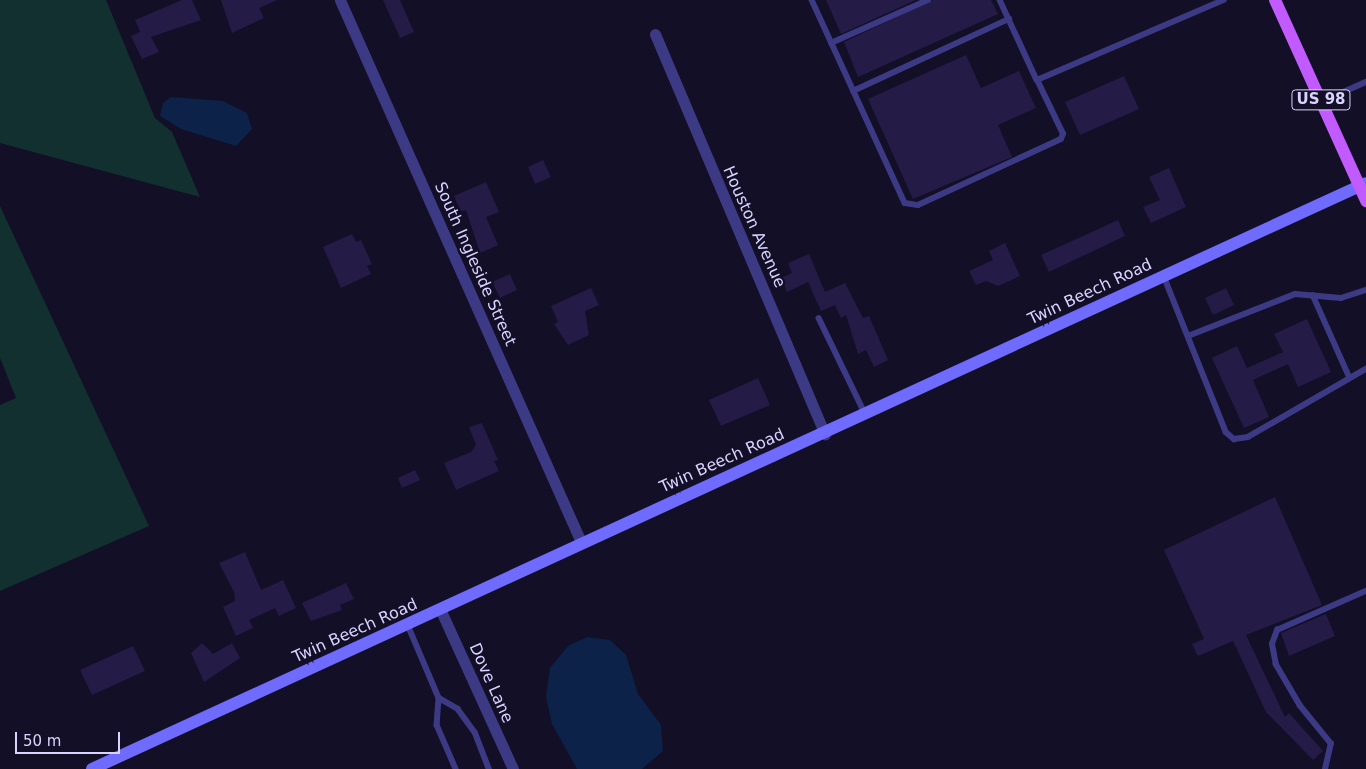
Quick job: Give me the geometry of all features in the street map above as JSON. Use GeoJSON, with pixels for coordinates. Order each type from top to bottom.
{"type":"FeatureCollection","features":[{"type":"Feature","properties":{"kind":"main road","name":"US 98"},"geometry":{"type":"LineString","coordinates":[[1274,0],[1321,102],[1363,184],[1366,201]]}},
{"type":"Feature","properties":{"kind":"street","name":"South Ingleside Street"},"geometry":{"type":"LineString","coordinates":[[340,0],[582,542]]}},
{"type":"Feature","properties":{"kind":"street","name":"Houston Avenue"},"geometry":{"type":"LineString","coordinates":[[655,34],[825,434]]}},
{"type":"Feature","properties":{"kind":"street","name":"Twin Beech Road"},"geometry":{"type":"LineString","coordinates":[[92,769],[441,611],[582,542],[825,434],[1363,184]]}},
{"type":"Feature","properties":{"kind":"street","name":"Dove Lane"},"geometry":{"type":"LineString","coordinates":[[441,611],[513,769]]}},
{"type":"Feature","properties":{"kind":"lane"},"geometry":{"type":"LineString","coordinates":[[812,0],[905,203],[918,205],[1061,139],[1063,134],[1000,0]]}},
{"type":"Feature","properties":{"kind":"lane"},"geometry":{"type":"LineString","coordinates":[[831,43],[928,0]]}},
{"type":"Feature","properties":{"kind":"lane"},"geometry":{"type":"LineString","coordinates":[[1037,80],[1224,0]]}},
{"type":"Feature","properties":{"kind":"lane"},"geometry":{"type":"LineString","coordinates":[[853,91],[1009,20]]}},
{"type":"Feature","properties":{"kind":"lane"},"geometry":{"type":"LineString","coordinates":[[1321,102],[1366,82]]}},
{"type":"Feature","properties":{"kind":"lane"},"geometry":{"type":"LineString","coordinates":[[1164,276],[1226,432],[1234,439],[1248,437],[1349,376],[1366,369]]}},
{"type":"Feature","properties":{"kind":"lane"},"geometry":{"type":"LineString","coordinates":[[1188,336],[1295,294],[1341,298],[1366,290]]}},
{"type":"Feature","properties":{"kind":"lane"},"geometry":{"type":"LineString","coordinates":[[1313,295],[1349,376]]}},
{"type":"Feature","properties":{"kind":"lane"},"geometry":{"type":"LineString","coordinates":[[820,318],[866,415]]}},
{"type":"Feature","properties":{"kind":"lane"},"geometry":{"type":"LineString","coordinates":[[1325,769],[1331,744],[1300,706],[1276,665],[1272,644],[1277,630],[1366,591]]}},
{"type":"Feature","properties":{"kind":"lane"},"geometry":{"type":"LineString","coordinates":[[408,625],[439,698],[436,725],[456,769]]}},
{"type":"Feature","properties":{"kind":"lane"},"geometry":{"type":"LineString","coordinates":[[439,698],[458,710],[475,732],[489,769]]}},
{"type":"Feature","properties":{"kind":"green space"},"geometry":{"type":"Polygon","coordinates":[[[0,0],[106,0],[155,118],[172,132],[200,197],[0,143],[0,0]]]}},
{"type":"Feature","properties":{"kind":"green space"},"geometry":{"type":"Polygon","coordinates":[[[0,206],[149,526],[0,591],[0,405],[16,398],[0,358],[0,206]]]}},
{"type":"Feature","properties":{"kind":"water"},"geometry":{"type":"Polygon","coordinates":[[[171,97],[223,101],[247,113],[252,129],[236,146],[181,129],[160,116],[163,103],[171,97]]]}},
{"type":"Feature","properties":{"kind":"water"},"geometry":{"type":"Polygon","coordinates":[[[587,637],[610,640],[626,655],[638,694],[661,725],[663,751],[642,769],[577,769],[552,724],[546,697],[550,668],[568,646],[587,637]]]}},
{"type":"Feature","properties":{"kind":"building"},"geometry":{"type":"Polygon","coordinates":[[[182,0],[192,0],[201,20],[151,37],[159,52],[142,59],[131,36],[140,32],[135,20],[182,0]]]}},
{"type":"Feature","properties":{"kind":"building"},"geometry":{"type":"Polygon","coordinates":[[[221,0],[277,0],[259,8],[264,18],[232,33],[221,0]]]}},
{"type":"Feature","properties":{"kind":"building"},"geometry":{"type":"Polygon","coordinates":[[[383,0],[400,0],[414,32],[400,38],[383,0]]]}},
{"type":"Feature","properties":{"kind":"building"},"geometry":{"type":"Polygon","coordinates":[[[826,0],[916,0],[841,34],[826,0]]]}},
{"type":"Feature","properties":{"kind":"building"},"geometry":{"type":"Polygon","coordinates":[[[933,0],[991,0],[998,14],[858,77],[844,42],[933,0]]]}},
{"type":"Feature","properties":{"kind":"building"},"geometry":{"type":"Polygon","coordinates":[[[966,55],[981,88],[1019,71],[1036,108],[998,125],[1012,157],[913,199],[868,99],[966,55]]]}},
{"type":"Feature","properties":{"kind":"building"},"geometry":{"type":"Polygon","coordinates":[[[1124,76],[1139,109],[1080,135],[1065,102],[1124,76]]]}},
{"type":"Feature","properties":{"kind":"building"},"geometry":{"type":"Polygon","coordinates":[[[543,160],[551,177],[535,184],[528,167],[543,160]]]}},
{"type":"Feature","properties":{"kind":"building"},"geometry":{"type":"Polygon","coordinates":[[[1169,168],[1186,207],[1151,223],[1143,207],[1160,200],[1149,177],[1169,168]]]}},
{"type":"Feature","properties":{"kind":"building"},"geometry":{"type":"Polygon","coordinates":[[[486,182],[499,212],[486,217],[498,245],[480,253],[466,210],[461,212],[454,196],[486,182]]]}},
{"type":"Feature","properties":{"kind":"building"},"geometry":{"type":"Polygon","coordinates":[[[1118,220],[1125,236],[1049,272],[1041,255],[1118,220]]]}},
{"type":"Feature","properties":{"kind":"building"},"geometry":{"type":"Polygon","coordinates":[[[352,234],[356,242],[361,240],[372,264],[367,266],[371,274],[341,288],[323,247],[352,234]]]}},
{"type":"Feature","properties":{"kind":"building"},"geometry":{"type":"Polygon","coordinates":[[[1005,243],[1020,276],[998,286],[986,281],[976,285],[969,271],[993,260],[989,251],[1005,243]]]}},
{"type":"Feature","properties":{"kind":"building"},"geometry":{"type":"Polygon","coordinates":[[[809,254],[825,292],[845,283],[863,318],[869,316],[888,360],[874,367],[866,350],[858,354],[846,315],[841,318],[835,305],[821,311],[808,282],[787,292],[781,278],[792,273],[788,263],[809,254]]]}},
{"type":"Feature","properties":{"kind":"building"},"geometry":{"type":"Polygon","coordinates":[[[510,274],[517,290],[500,298],[492,282],[510,274]]]}},
{"type":"Feature","properties":{"kind":"building"},"geometry":{"type":"Polygon","coordinates":[[[591,288],[599,305],[585,311],[589,335],[568,345],[554,324],[558,322],[551,306],[591,288]]]}},
{"type":"Feature","properties":{"kind":"building"},"geometry":{"type":"Polygon","coordinates":[[[1226,288],[1234,305],[1213,315],[1205,298],[1226,288]]]}},
{"type":"Feature","properties":{"kind":"building"},"geometry":{"type":"Polygon","coordinates":[[[1307,319],[1331,372],[1298,387],[1288,364],[1253,380],[1269,417],[1244,428],[1212,358],[1237,346],[1247,368],[1283,352],[1274,334],[1307,319]]]}},
{"type":"Feature","properties":{"kind":"building"},"geometry":{"type":"Polygon","coordinates":[[[758,378],[770,405],[721,426],[709,400],[758,378]]]}},
{"type":"Feature","properties":{"kind":"building"},"geometry":{"type":"Polygon","coordinates":[[[482,423],[498,460],[494,461],[499,471],[456,490],[444,463],[471,452],[476,445],[469,427],[482,423]]]}},
{"type":"Feature","properties":{"kind":"building"},"geometry":{"type":"Polygon","coordinates":[[[415,470],[420,480],[402,488],[398,478],[415,470]]]}},
{"type":"Feature","properties":{"kind":"building"},"geometry":{"type":"Polygon","coordinates":[[[1275,497],[1322,605],[1246,635],[1285,717],[1289,713],[1323,751],[1313,760],[1266,712],[1233,641],[1198,656],[1192,644],[1204,639],[1164,550],[1275,497]]]}},
{"type":"Feature","properties":{"kind":"building"},"geometry":{"type":"Polygon","coordinates":[[[245,552],[261,590],[283,580],[296,608],[279,616],[275,608],[249,620],[253,628],[236,636],[223,607],[235,601],[234,592],[219,563],[245,552]]]}},
{"type":"Feature","properties":{"kind":"building"},"geometry":{"type":"Polygon","coordinates":[[[346,583],[354,599],[340,605],[342,610],[311,621],[302,603],[346,583]]]}},
{"type":"Feature","properties":{"kind":"building"},"geometry":{"type":"Polygon","coordinates":[[[1326,614],[1335,636],[1289,656],[1281,633],[1326,614]]]}},
{"type":"Feature","properties":{"kind":"building"},"geometry":{"type":"Polygon","coordinates":[[[202,643],[213,654],[232,643],[240,658],[204,682],[191,653],[202,643]]]}},
{"type":"Feature","properties":{"kind":"building"},"geometry":{"type":"Polygon","coordinates":[[[133,646],[145,671],[92,695],[80,670],[133,646]]]}}]}
